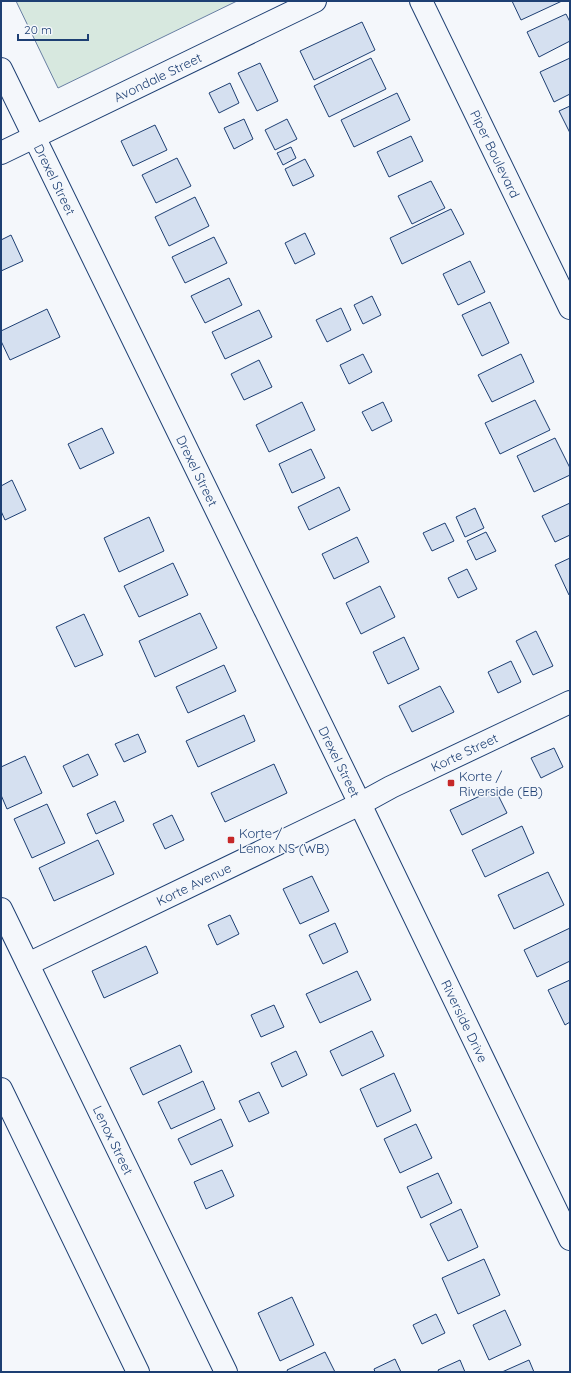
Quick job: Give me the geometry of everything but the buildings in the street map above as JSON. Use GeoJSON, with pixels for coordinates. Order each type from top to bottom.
{"type":"FeatureCollection","features":[{"type":"Feature","properties":{"kind":"street","name":"Avondale Street"},"geometry":{"type":"LineString","coordinates":[[1,152],[314,1]]}},
{"type":"Feature","properties":{"kind":"street","name":"Piper Boulevard"},"geometry":{"type":"LineString","coordinates":[[421,1],[570,308]]}},
{"type":"Feature","properties":{"kind":"street","name":"Drexel Street"},"geometry":{"type":"LineString","coordinates":[[1,69],[360,804]]}},
{"type":"Feature","properties":{"kind":"street","name":"Korte Street"},"geometry":{"type":"LineString","coordinates":[[360,804],[391,787],[570,702]]}},
{"type":"Feature","properties":{"kind":"street","name":"Korte Avenue"},"geometry":{"type":"LineString","coordinates":[[28,964],[360,804]]}},
{"type":"Feature","properties":{"kind":"street","name":"Riverside Drive"},"geometry":{"type":"LineString","coordinates":[[360,804],[570,1239]]}},
{"type":"Feature","properties":{"kind":"street","name":"Lenox Street"},"geometry":{"type":"LineString","coordinates":[[1,909],[226,1372]]}},
{"type":"Feature","properties":{"kind":"street"},"geometry":{"type":"LineString","coordinates":[[1,1089],[138,1372]]}},
{"type":"Feature","properties":{"kind":"shaded area"},"geometry":{"type":"Polygon","coordinates":[[[16,1],[237,1],[58,88],[16,1]]]}},
{"type":"Feature","properties":{"kind":"place","name":"Korte / Riverside (EB)"},"geometry":{"type":"Point","coordinates":[451,783]}},
{"type":"Feature","properties":{"kind":"place","name":"Korte / Lenox NS (WB)"},"geometry":{"type":"Point","coordinates":[231,840]}}]}
